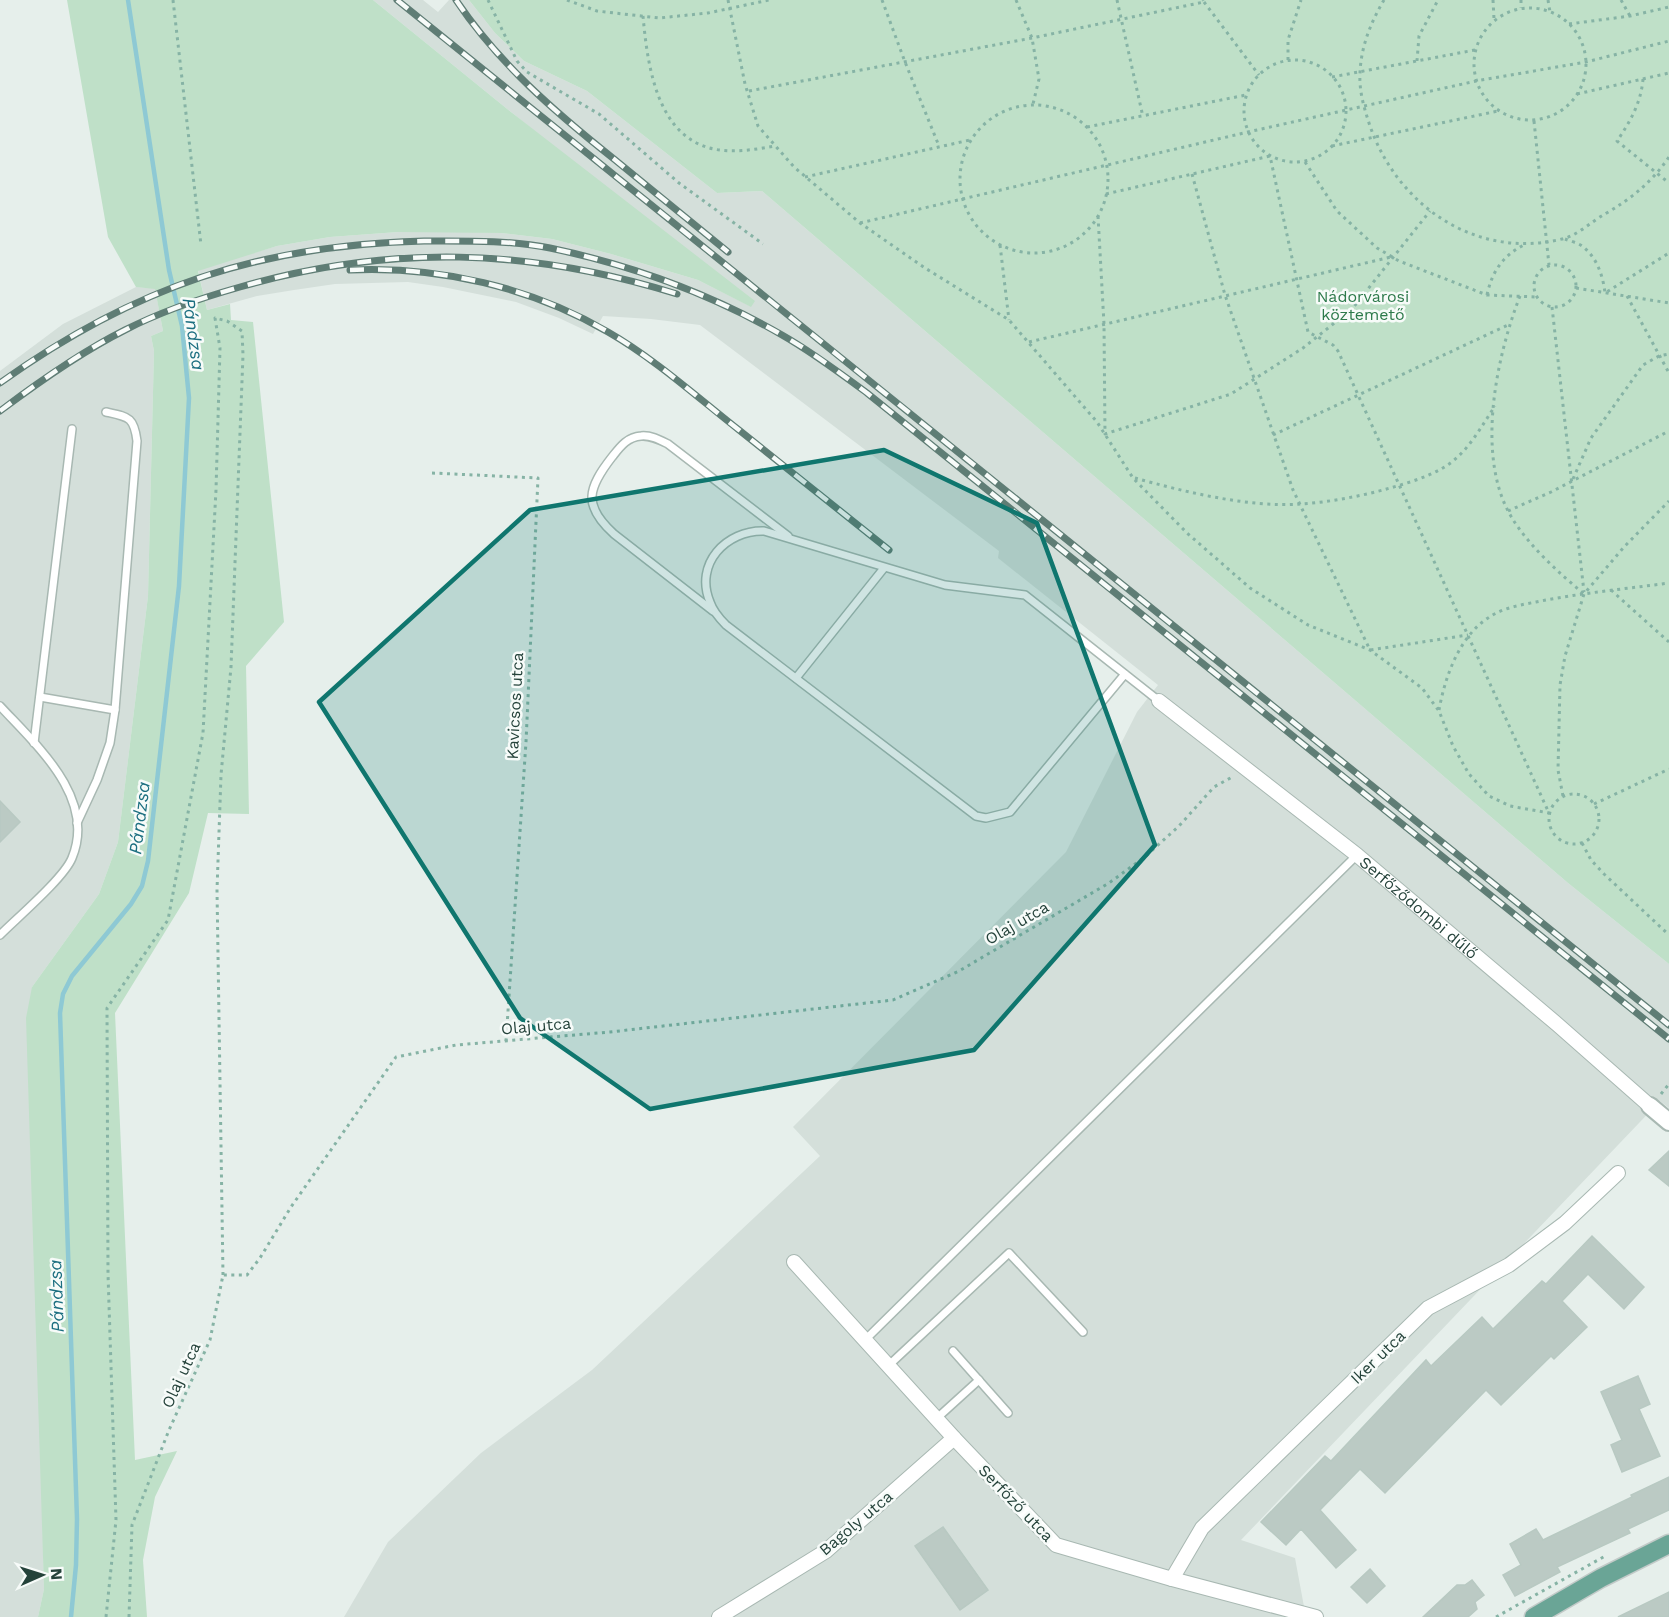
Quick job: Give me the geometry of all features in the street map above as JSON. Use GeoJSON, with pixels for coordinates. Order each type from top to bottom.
{"type":"FeatureCollection","features":[{"type":"Feature","properties":{"kind":"main road"},"geometry":{"type":"LineString","coordinates":[[1534,1617],[1601,1578],[1669,1544]]}},
{"type":"Feature","properties":{"kind":"street","name":"Serfőződombi dűlő"},"geometry":{"type":"LineString","coordinates":[[1159,701],[1358,855],[1669,1122]]}},
{"type":"Feature","properties":{"kind":"street","name":"Iker utca"},"geometry":{"type":"LineString","coordinates":[[1172,1579],[1202,1528],[1428,1308],[1509,1264],[1565,1223],[1618,1173]]}},
{"type":"Feature","properties":{"kind":"street","name":"Serfőző utca"},"geometry":{"type":"LineString","coordinates":[[794,1262],[936,1419],[1056,1545],[1172,1579],[1316,1617]]}},
{"type":"Feature","properties":{"kind":"street","name":"Bagoly utca"},"geometry":{"type":"LineString","coordinates":[[719,1617],[826,1551],[954,1438]]}},
{"type":"Feature","properties":{"kind":"lane"},"geometry":{"type":"LineString","coordinates":[[77,823],[97,780],[110,742],[115,710],[137,441],[135,426],[130,419],[106,412]]}},
{"type":"Feature","properties":{"kind":"lane"},"geometry":{"type":"LineString","coordinates":[[34,744],[72,429]]}},
{"type":"Feature","properties":{"kind":"lane"},"geometry":{"type":"LineString","coordinates":[[793,540],[668,444],[649,437],[631,438],[622,444],[594,484],[592,493],[596,513],[602,523],[614,534],[715,612],[726,625],[975,816],[986,818],[1010,812],[1125,674]]}},
{"type":"Feature","properties":{"kind":"lane"},"geometry":{"type":"LineString","coordinates":[[715,612],[706,589],[707,574],[715,551],[726,541],[750,530],[764,531],[945,585],[1025,595],[1159,701]]}},
{"type":"Feature","properties":{"kind":"lane"},"geometry":{"type":"LineString","coordinates":[[796,678],[884,568]]}},
{"type":"Feature","properties":{"kind":"lane"},"geometry":{"type":"LineString","coordinates":[[40,697],[115,710]]}},
{"type":"Feature","properties":{"kind":"lane"},"geometry":{"type":"LineString","coordinates":[[0,706],[66,785],[74,803],[77,823],[77,841],[72,859],[64,872],[0,935]]}},
{"type":"Feature","properties":{"kind":"lane"},"geometry":{"type":"LineString","coordinates":[[865,1340],[1358,855]]}},
{"type":"Feature","properties":{"kind":"lane"},"geometry":{"type":"LineString","coordinates":[[888,1366],[1010,1253],[1083,1332]]}},
{"type":"Feature","properties":{"kind":"lane"},"geometry":{"type":"LineString","coordinates":[[953,1351],[1008,1413]]}},
{"type":"Feature","properties":{"kind":"lane"},"geometry":{"type":"LineString","coordinates":[[936,1419],[979,1380]]}},
{"type":"Feature","properties":{"kind":"path"},"geometry":{"type":"LineString","coordinates":[[173,0],[201,245]]}},
{"type":"Feature","properties":{"kind":"path"},"geometry":{"type":"LineString","coordinates":[[488,0],[517,61],[527,72],[600,114],[679,183],[763,243]]}},
{"type":"Feature","properties":{"kind":"path"},"geometry":{"type":"LineString","coordinates":[[567,0],[597,11],[659,18],[708,13],[769,0]]}},
{"type":"Feature","properties":{"kind":"path"},"geometry":{"type":"LineString","coordinates":[[728,0],[758,126],[805,177],[860,223],[925,268],[1009,320],[1072,391],[1105,434],[1133,478],[1187,533],[1250,588],[1308,626],[1370,650],[1422,688],[1439,711],[1453,746],[1469,774],[1489,796],[1510,806],[1549,813]]}},
{"type":"Feature","properties":{"kind":"path"},"geometry":{"type":"LineString","coordinates":[[882,0],[904,62],[939,147]]}},
{"type":"Feature","properties":{"kind":"path"},"geometry":{"type":"LineString","coordinates":[[1016,0],[1032,38],[1039,79],[1033,105]]}},
{"type":"Feature","properties":{"kind":"path"},"geometry":{"type":"LineString","coordinates":[[1117,0],[1143,117]]}},
{"type":"Feature","properties":{"kind":"path"},"geometry":{"type":"LineString","coordinates":[[1288,60],[1288,40],[1301,0]]}},
{"type":"Feature","properties":{"kind":"path"},"geometry":{"type":"LineString","coordinates":[[1384,0],[1374,17],[1364,46],[1360,72],[1364,106],[1374,137],[1390,166],[1411,194],[1430,211],[1457,227],[1496,241],[1528,243],[1565,239],[1634,196],[1658,172],[1669,157]]}},
{"type":"Feature","properties":{"kind":"path"},"geometry":{"type":"LineString","coordinates":[[1417,61],[1419,36],[1438,0]]}},
{"type":"Feature","properties":{"kind":"path"},"geometry":{"type":"LineString","coordinates":[[1493,0],[1495,20]]}},
{"type":"Feature","properties":{"kind":"path"},"geometry":{"type":"LineString","coordinates":[[1521,0],[1521,8]]}},
{"type":"Feature","properties":{"kind":"path"},"geometry":{"type":"LineString","coordinates":[[1548,0],[1550,12]]}},
{"type":"Feature","properties":{"kind":"path"},"geometry":{"type":"LineString","coordinates":[[1621,0],[1630,16]]}},
{"type":"Feature","properties":{"kind":"path"},"geometry":{"type":"LineString","coordinates":[[748,91],[1032,38],[1204,1],[1259,75]]}},
{"type":"Feature","properties":{"kind":"path"},"geometry":{"type":"LineString","coordinates":[[1521,8],[1536,8],[1550,12],[1569,24],[1578,35],[1586,62],[1584,79],[1577,94],[1566,108],[1551,117],[1534,121],[1515,119],[1498,111],[1484,98],[1476,81],[1473,65],[1475,50],[1482,33],[1507,12],[1521,8]]}},
{"type":"Feature","properties":{"kind":"path"},"geometry":{"type":"LineString","coordinates":[[1569,24],[1669,8]]}},
{"type":"Feature","properties":{"kind":"path"},"geometry":{"type":"LineString","coordinates":[[643,16],[646,48],[660,98],[680,133],[702,146],[726,150],[755,150],[775,146]]}},
{"type":"Feature","properties":{"kind":"path"},"geometry":{"type":"LineString","coordinates":[[860,223],[1248,132],[1476,81],[1586,62],[1669,41]]}},
{"type":"Feature","properties":{"kind":"path"},"geometry":{"type":"LineString","coordinates":[[1332,77],[1475,50]]}},
{"type":"Feature","properties":{"kind":"path"},"geometry":{"type":"LineString","coordinates":[[1288,60],[1304,61],[1319,66],[1332,77],[1344,98],[1346,111],[1342,129],[1332,146],[1320,156],[1304,162],[1292,162],[1270,156],[1261,150],[1248,132],[1244,120],[1246,95],[1259,75],[1272,65],[1288,60]]}},
{"type":"Feature","properties":{"kind":"path"},"geometry":{"type":"LineString","coordinates":[[1577,94],[1669,73]]}},
{"type":"Feature","properties":{"kind":"path"},"geometry":{"type":"LineString","coordinates":[[1643,79],[1636,109],[1617,141],[1669,183]]}},
{"type":"Feature","properties":{"kind":"path"},"geometry":{"type":"LineString","coordinates":[[1087,127],[1246,95]]}},
{"type":"Feature","properties":{"kind":"path"},"geometry":{"type":"LineString","coordinates":[[1033,105],[1053,107],[1071,115],[1087,127],[1099,145],[1108,180],[1106,194],[1098,216],[1084,233],[1065,246],[1044,252],[1022,252],[1000,245],[984,234],[970,218],[962,199],[959,179],[962,159],[970,140],[987,121],[1008,109],[1033,105]]}},
{"type":"Feature","properties":{"kind":"path"},"geometry":{"type":"LineString","coordinates":[[1332,146],[1498,111]]}},
{"type":"Feature","properties":{"kind":"path"},"geometry":{"type":"LineString","coordinates":[[1534,121],[1549,266]]}},
{"type":"Feature","properties":{"kind":"path"},"geometry":{"type":"LineString","coordinates":[[805,177],[970,140]]}},
{"type":"Feature","properties":{"kind":"path"},"geometry":{"type":"LineString","coordinates":[[1106,194],[1270,156]]}},
{"type":"Feature","properties":{"kind":"path"},"geometry":{"type":"LineString","coordinates":[[1270,156],[1308,332],[1333,345],[1338,351],[1549,813],[1550,828],[1560,840],[1567,843],[1582,843],[1594,834],[1597,826],[1598,819],[1594,804],[1577,794],[1563,796],[1552,806],[1549,813]]}},
{"type":"Feature","properties":{"kind":"path"},"geometry":{"type":"LineString","coordinates":[[1304,162],[1337,211],[1377,248],[1439,278],[1487,295],[1537,297]]}},
{"type":"Feature","properties":{"kind":"path"},"geometry":{"type":"LineString","coordinates":[[1192,174],[1225,295],[1273,435],[1300,504],[1370,650]]}},
{"type":"Feature","properties":{"kind":"path"},"geometry":{"type":"LineString","coordinates":[[1105,434],[1231,394],[1316,337],[1352,309],[1430,211]]}},
{"type":"Feature","properties":{"kind":"path"},"geometry":{"type":"LineString","coordinates":[[1098,216],[1104,324],[1105,434]]}},
{"type":"Feature","properties":{"kind":"path"},"geometry":{"type":"LineString","coordinates":[[1565,239],[1582,246],[1595,261],[1603,276],[1605,293]]}},
{"type":"Feature","properties":{"kind":"path"},"geometry":{"type":"LineString","coordinates":[[1487,295],[1489,283],[1498,266],[1512,250],[1528,243]]}},
{"type":"Feature","properties":{"kind":"path"},"geometry":{"type":"LineString","coordinates":[[1000,245],[1009,320]]}},
{"type":"Feature","properties":{"kind":"path"},"geometry":{"type":"LineString","coordinates":[[1605,293],[1669,253]]}},
{"type":"Feature","properties":{"kind":"path"},"geometry":{"type":"LineString","coordinates":[[1029,342],[1393,257]]}},
{"type":"Feature","properties":{"kind":"path"},"geometry":{"type":"LineString","coordinates":[[1549,266],[1562,266],[1568,269],[1576,281],[1576,288],[1571,300],[1559,307],[1552,307],[1541,302],[1534,285],[1538,273],[1549,266]]}},
{"type":"Feature","properties":{"kind":"path"},"geometry":{"type":"LineString","coordinates":[[1576,288],[1669,303]]}},
{"type":"Feature","properties":{"kind":"path"},"geometry":{"type":"LineString","coordinates":[[1520,296],[1510,324],[1498,375],[1492,440],[1495,469],[1501,495],[1513,520],[1557,571],[1584,594]]}},
{"type":"Feature","properties":{"kind":"path"},"geometry":{"type":"LineString","coordinates":[[1627,296],[1669,373]]}},
{"type":"Feature","properties":{"kind":"path"},"geometry":{"type":"LineString","coordinates":[[1552,307],[1584,594],[1565,656],[1560,685],[1558,770],[1563,796]]}},
{"type":"Feature","properties":{"kind":"path"},"geometry":{"type":"LineString","coordinates":[[106,1617],[116,1520],[108,1274],[108,1008],[168,920],[203,733],[217,454],[220,348],[215,318],[227,321],[242,331],[231,667],[221,775],[217,890],[223,1275]]}},
{"type":"Feature","properties":{"kind":"path"},"geometry":{"type":"LineString","coordinates":[[1273,435],[1510,324]]}},
{"type":"Feature","properties":{"kind":"path"},"geometry":{"type":"LineString","coordinates":[[1572,481],[1591,438],[1642,365],[1659,356],[1669,354]]}},
{"type":"Feature","properties":{"kind":"path"},"geometry":{"type":"LineString","coordinates":[[1133,478],[1167,487],[1270,504],[1333,501],[1412,482],[1447,465],[1470,444],[1495,406]]}},
{"type":"Feature","properties":{"kind":"path"},"geometry":{"type":"LineString","coordinates":[[1508,511],[1669,431]]}},
{"type":"Feature","properties":{"kind":"path","name":"Kavicsos utca"},"geometry":{"type":"LineString","coordinates":[[432,473],[538,478],[526,742],[506,1041]]}},
{"type":"Feature","properties":{"kind":"path"},"geometry":{"type":"LineString","coordinates":[[1584,594],[1624,547],[1669,501]]}},
{"type":"Feature","properties":{"kind":"path"},"geometry":{"type":"LineString","coordinates":[[1439,711],[1443,688],[1457,655],[1468,635],[1488,618],[1510,607],[1584,594],[1669,583]]}},
{"type":"Feature","properties":{"kind":"path"},"geometry":{"type":"LineString","coordinates":[[1611,590],[1669,642]]}},
{"type":"Feature","properties":{"kind":"path"},"geometry":{"type":"LineString","coordinates":[[1370,650],[1468,635]]}},
{"type":"Feature","properties":{"kind":"path"},"geometry":{"type":"LineString","coordinates":[[1594,804],[1669,769]]}},
{"type":"Feature","properties":{"kind":"path","name":"Olaj utca"},"geometry":{"type":"LineString","coordinates":[[129,1617],[132,1526],[169,1430],[210,1340],[223,1275],[247,1275],[396,1057],[456,1045],[610,1032],[893,1000],[959,971],[1109,883],[1146,856],[1179,826],[1214,787],[1226,779],[1253,772]]}},
{"type":"Feature","properties":{"kind":"path"},"geometry":{"type":"LineString","coordinates":[[1582,843],[1591,860],[1604,874],[1669,935]]}},
{"type":"Feature","properties":{"kind":"highlighted area"},"geometry":{"type":"Polygon","coordinates":[[[884,450],[1037,523],[1155,845],[974,1050],[650,1109],[520,1018],[319,702],[530,510],[884,450]]]}},
{"type":"Feature","properties":{"kind":"shaded area"},"geometry":{"type":"Polygon","coordinates":[[[373,0],[423,0],[438,12],[449,0],[469,0],[495,33],[524,61],[587,91],[717,193],[762,191],[1568,883],[1669,964],[1669,1108],[1660,1101],[1241,1540],[1295,1558],[1305,1612],[1300,1617],[344,1617],[388,1542],[481,1453],[592,1370],[820,1156],[793,1127],[1066,852],[1137,712],[1158,685],[998,558],[999,551],[700,325],[603,316],[593,334],[516,302],[408,282],[335,284],[257,296],[207,310],[198,270],[225,261],[277,246],[330,237],[446,231],[501,233],[552,239],[698,280],[750,306],[373,0]]]}},
{"type":"Feature","properties":{"kind":"shaded area"},"geometry":{"type":"Polygon","coordinates":[[[136,287],[155,288],[163,331],[151,336],[154,351],[148,596],[118,842],[99,894],[32,987],[44,1589],[38,1617],[0,1617],[0,371],[63,324],[136,287]]]}},
{"type":"Feature","properties":{"kind":"green space"},"geometry":{"type":"Polygon","coordinates":[[[67,0],[373,0],[511,112],[755,301],[751,307],[698,280],[611,254],[552,239],[501,233],[398,232],[330,237],[277,246],[198,271],[207,310],[230,304],[231,320],[253,322],[284,622],[246,666],[249,814],[208,813],[189,893],[115,1013],[135,1460],[177,1451],[155,1497],[143,1560],[147,1617],[38,1617],[44,1589],[26,1018],[32,987],[99,894],[118,842],[148,596],[154,351],[151,336],[163,331],[155,289],[136,287],[108,237],[67,0]]]}},
{"type":"Feature","properties":{"kind":"green space","name":"Nádorvárosi köztemető"},"geometry":{"type":"Polygon","coordinates":[[[469,0],[1669,0],[1669,964],[1568,883],[762,191],[717,193],[587,91],[524,61],[495,33],[469,0]]]}},
{"type":"Feature","properties":{"kind":"building"},"geometry":{"type":"Polygon","coordinates":[[[0,801],[20,822],[0,842],[0,801]]]}},
{"type":"Feature","properties":{"kind":"building"},"geometry":{"type":"Polygon","coordinates":[[[1669,1151],[1669,1186],[1649,1170],[1669,1151]]]}},
{"type":"Feature","properties":{"kind":"building"},"geometry":{"type":"Polygon","coordinates":[[[1592,1236],[1644,1287],[1624,1309],[1588,1274],[1562,1301],[1587,1327],[1554,1359],[1551,1356],[1501,1405],[1486,1390],[1385,1493],[1360,1469],[1320,1510],[1356,1550],[1336,1568],[1301,1529],[1286,1545],[1261,1522],[1325,1456],[1331,1461],[1426,1360],[1431,1366],[1482,1317],[1493,1329],[1542,1281],[1546,1284],[1592,1236]]]}},
{"type":"Feature","properties":{"kind":"building"},"geometry":{"type":"Polygon","coordinates":[[[1638,1376],[1650,1404],[1639,1409],[1660,1456],[1622,1472],[1611,1445],[1622,1440],[1601,1392],[1638,1376]]]}},
{"type":"Feature","properties":{"kind":"building"},"geometry":{"type":"Polygon","coordinates":[[[1669,1477],[1669,1510],[1628,1529],[1630,1533],[1557,1567],[1560,1572],[1515,1596],[1503,1575],[1521,1565],[1510,1544],[1536,1529],[1543,1540],[1669,1477]]]}},
{"type":"Feature","properties":{"kind":"building"},"geometry":{"type":"Polygon","coordinates":[[[943,1527],[988,1590],[960,1610],[915,1546],[943,1527]]]}},
{"type":"Feature","properties":{"kind":"building"},"geometry":{"type":"Polygon","coordinates":[[[1370,1569],[1385,1586],[1367,1603],[1351,1587],[1370,1569]]]}},
{"type":"Feature","properties":{"kind":"building"},"geometry":{"type":"Polygon","coordinates":[[[1472,1580],[1484,1595],[1475,1602],[1477,1609],[1468,1617],[1423,1617],[1457,1585],[1465,1585],[1472,1580]]]}},
{"type":"Feature","properties":{"kind":"building"},"geometry":{"type":"Polygon","coordinates":[[[1669,1592],[1669,1617],[1618,1617],[1669,1592]]]}},
{"type":"Feature","properties":{"kind":"waterway","name":"Pándzsa"},"geometry":{"type":"LineString","coordinates":[[71,1617],[76,1565],[77,1519],[60,1013],[63,994],[72,976],[131,904],[142,886],[148,861],[179,586],[189,398],[182,326],[169,270],[128,0]]}},
{"type":"Feature","properties":{"kind":"railway"},"geometry":{"type":"LineString","coordinates":[[397,0],[1669,1025]]}},
{"type":"Feature","properties":{"kind":"railway"},"geometry":{"type":"LineString","coordinates":[[456,0],[509,66],[549,105],[728,252]]}},
{"type":"Feature","properties":{"kind":"railway"},"geometry":{"type":"LineString","coordinates":[[0,383],[100,321],[150,297],[200,278],[253,262],[307,251],[364,244],[487,241],[550,248],[610,263],[670,282],[727,306],[782,335],[867,393],[1669,1039]]}},
{"type":"Feature","properties":{"kind":"railway"},"geometry":{"type":"LineString","coordinates":[[0,411],[77,357],[153,317],[196,300],[240,287],[296,273],[351,263],[405,258],[459,257],[513,260],[567,267],[677,294]]}},
{"type":"Feature","properties":{"kind":"railway"},"geometry":{"type":"LineString","coordinates":[[350,270],[417,272],[450,276],[516,292],[578,316],[608,332],[659,366],[889,550]]}}]}
